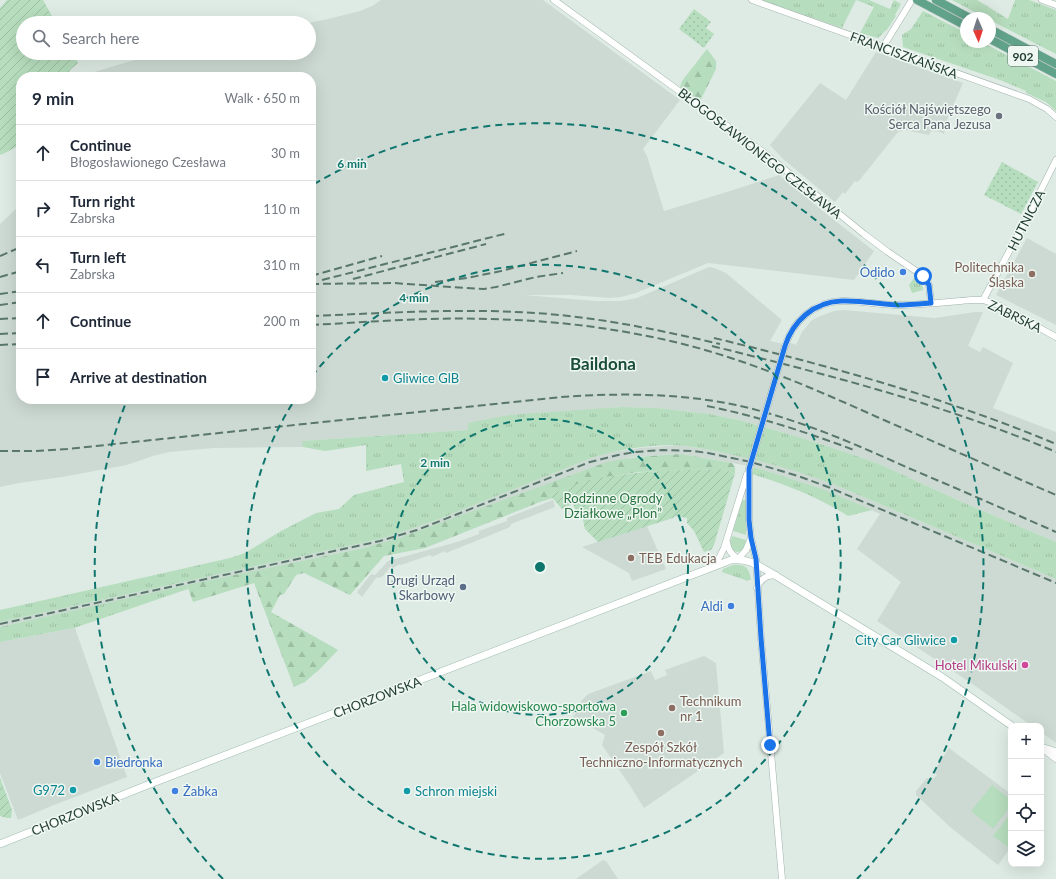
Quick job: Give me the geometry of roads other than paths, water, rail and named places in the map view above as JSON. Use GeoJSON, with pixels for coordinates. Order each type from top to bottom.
{"type":"FeatureCollection","features":[{"type":"Feature","properties":{"kind":"main road"},"geometry":{"type":"LineString","coordinates":[[917,0],[960,23]]}},
{"type":"Feature","properties":{"kind":"main road"},"geometry":{"type":"LineString","coordinates":[[936,0],[960,13]]}},
{"type":"Feature","properties":{"kind":"main road","name":"902"},"geometry":{"type":"LineString","coordinates":[[996,31],[1056,64]]}},
{"type":"Feature","properties":{"kind":"main road","name":"902"},"geometry":{"type":"LineString","coordinates":[[996,42],[1056,74]]}},
{"type":"Feature","properties":{"kind":"main road"},"geometry":{"type":"LineString","coordinates":[[738,559],[756,564],[776,575],[942,677],[1008,723]]}},
{"type":"Feature","properties":{"kind":"main road","name":"CHORZOWSKA"},"geometry":{"type":"LineString","coordinates":[[0,844],[708,568],[738,559]]}},
{"type":"Feature","properties":{"kind":"main road"},"geometry":{"type":"LineString","coordinates":[[1044,749],[1056,752]]}},
{"type":"Feature","properties":{"kind":"street","name":"BŁOGOSŁAWIONEGO CZESŁAWA"},"geometry":{"type":"LineString","coordinates":[[554,0],[763,152],[864,234],[919,273],[929,285],[931,303]]}},
{"type":"Feature","properties":{"kind":"street","name":"FRANCISZKAŃSKA"},"geometry":{"type":"LineString","coordinates":[[752,0],[1029,99],[1047,109],[1055,117]]}},
{"type":"Feature","properties":{"kind":"street"},"geometry":{"type":"LineString","coordinates":[[883,47],[912,0]]}},
{"type":"Feature","properties":{"kind":"street"},"geometry":{"type":"LineString","coordinates":[[1042,0],[1056,5]]}},
{"type":"Feature","properties":{"kind":"street","name":"HUTNICZA"},"geometry":{"type":"LineString","coordinates":[[983,300],[1056,160]]}},
{"type":"Feature","properties":{"kind":"street","name":"ZABRSKA"},"geometry":{"type":"LineString","coordinates":[[708,568],[718,560],[727,540],[788,337],[799,321],[814,309],[825,304],[843,301],[897,305],[983,300],[998,305],[1056,337]]}},
{"type":"Feature","properties":{"kind":"street","name":"ZABRSKA"},"geometry":{"type":"LineString","coordinates":[[749,469],[749,520],[756,564],[782,879]]}},
{"type":"Feature","properties":{"kind":"street"},"geometry":{"type":"LineString","coordinates":[[727,540],[728,549],[738,559],[746,550],[751,538]]}},
{"type":"Feature","properties":{"kind":"street"},"geometry":{"type":"LineString","coordinates":[[757,590],[762,579],[770,575],[776,575]]}},
{"type":"Feature","properties":{"kind":"street"},"geometry":{"type":"LineString","coordinates":[[1044,750],[1056,759]]}},
{"type":"Feature","properties":{"kind":"railway"},"geometry":{"type":"LineString","coordinates":[[322,280],[508,233]]}},
{"type":"Feature","properties":{"kind":"railway"},"geometry":{"type":"LineString","coordinates":[[353,279],[486,244]]}},
{"type":"Feature","properties":{"kind":"railway"},"geometry":{"type":"LineString","coordinates":[[0,256],[16,249]]}},
{"type":"Feature","properties":{"kind":"railway"},"geometry":{"type":"LineString","coordinates":[[435,282],[467,278],[501,271],[577,251]]}},
{"type":"Feature","properties":{"kind":"railway"},"geometry":{"type":"LineString","coordinates":[[316,275],[382,256]]}},
{"type":"Feature","properties":{"kind":"railway"},"geometry":{"type":"LineString","coordinates":[[0,277],[16,272]]}},
{"type":"Feature","properties":{"kind":"railway"},"geometry":{"type":"LineString","coordinates":[[316,284],[394,283],[484,289],[536,277],[563,273]]}},
{"type":"Feature","properties":{"kind":"railway"},"geometry":{"type":"LineString","coordinates":[[0,294],[16,292]]}},
{"type":"Feature","properties":{"kind":"railway"},"geometry":{"type":"LineString","coordinates":[[0,305],[16,303]]}},
{"type":"Feature","properties":{"kind":"railway"},"geometry":{"type":"LineString","coordinates":[[316,316],[451,311],[535,313],[605,321],[720,344]]}},
{"type":"Feature","properties":{"kind":"railway"},"geometry":{"type":"LineString","coordinates":[[0,319],[16,318]]}},
{"type":"Feature","properties":{"kind":"railway"},"geometry":{"type":"LineString","coordinates":[[316,325],[421,319],[508,320],[551,322],[594,327],[657,338],[742,362],[824,393],[1056,495]]}},
{"type":"Feature","properties":{"kind":"railway"},"geometry":{"type":"LineString","coordinates":[[0,334],[16,333]]}},
{"type":"Feature","properties":{"kind":"railway"},"geometry":{"type":"LineString","coordinates":[[714,338],[887,384],[972,412],[1056,444]]}},
{"type":"Feature","properties":{"kind":"railway"},"geometry":{"type":"LineString","coordinates":[[0,345],[16,344]]}},
{"type":"Feature","properties":{"kind":"railway"},"geometry":{"type":"LineString","coordinates":[[712,346],[800,368],[930,405],[1014,435],[1056,452]]}},
{"type":"Feature","properties":{"kind":"railway"},"geometry":{"type":"LineString","coordinates":[[0,451],[67,449],[561,397],[605,395],[671,396],[736,405],[758,410],[801,424],[865,449],[1056,532]]}},
{"type":"Feature","properties":{"kind":"railway"},"geometry":{"type":"LineString","coordinates":[[707,406],[781,425],[854,450]]}},
{"type":"Feature","properties":{"kind":"railway"},"geometry":{"type":"LineString","coordinates":[[0,624],[380,541],[417,530],[590,462],[635,452],[663,450],[708,453],[751,462],[798,476],[828,487],[1056,583]]}},
{"type":"Feature","properties":{"kind":"place","name":"Kościół Najświętszego Serca Pana Jezusa"},"geometry":{"type":"Point","coordinates":[999,116]}},
{"type":"Feature","properties":{"kind":"place","name":"Odido"},"geometry":{"type":"Point","coordinates":[903,272]}},
{"type":"Feature","properties":{"kind":"place","name":"Politechnika Śląska"},"geometry":{"type":"Point","coordinates":[1032,274]}},
{"type":"Feature","properties":{"kind":"place","name":"Gliwice GlB"},"geometry":{"type":"Point","coordinates":[385,378]}},
{"type":"Feature","properties":{"kind":"place","name":"TEB Edukacja"},"geometry":{"type":"Point","coordinates":[631,558]}},
{"type":"Feature","properties":{"kind":"place","name":"Drugi Urząd Skarbowy"},"geometry":{"type":"Point","coordinates":[463,587]}},
{"type":"Feature","properties":{"kind":"place","name":"Aldi"},"geometry":{"type":"Point","coordinates":[731,606]}},
{"type":"Feature","properties":{"kind":"place","name":"City Car Gliwice"},"geometry":{"type":"Point","coordinates":[954,640]}},
{"type":"Feature","properties":{"kind":"place","name":"Hotel Mikulski"},"geometry":{"type":"Point","coordinates":[1025,665]}},
{"type":"Feature","properties":{"kind":"place","name":"Technikum nr 1"},"geometry":{"type":"Point","coordinates":[672,708]}},
{"type":"Feature","properties":{"kind":"place","name":"Hala widowiskowo-sportowa Chorzowska 5"},"geometry":{"type":"Point","coordinates":[624,713]}},
{"type":"Feature","properties":{"kind":"place","name":"Zespół Szkół Techniczno-Informatycznych"},"geometry":{"type":"Point","coordinates":[661,733]}},
{"type":"Feature","properties":{"kind":"place","name":"Biedronka"},"geometry":{"type":"Point","coordinates":[97,762]}},
{"type":"Feature","properties":{"kind":"place","name":"G972"},"geometry":{"type":"Point","coordinates":[73,790]}},
{"type":"Feature","properties":{"kind":"place","name":"Żabka"},"geometry":{"type":"Point","coordinates":[175,791]}},
{"type":"Feature","properties":{"kind":"place","name":"Schron miejski"},"geometry":{"type":"Point","coordinates":[407,791]}},
{"type":"Feature","properties":{"kind":"district","name":"Baildona"},"geometry":{"type":"Point","coordinates":[603,363]}},
{"type":"Feature","properties":{"kind":"park label","name":"Rodzinne Ogrody Działkowe „Plon”"},"geometry":{"type":"Point","coordinates":[613,506]}}]}
